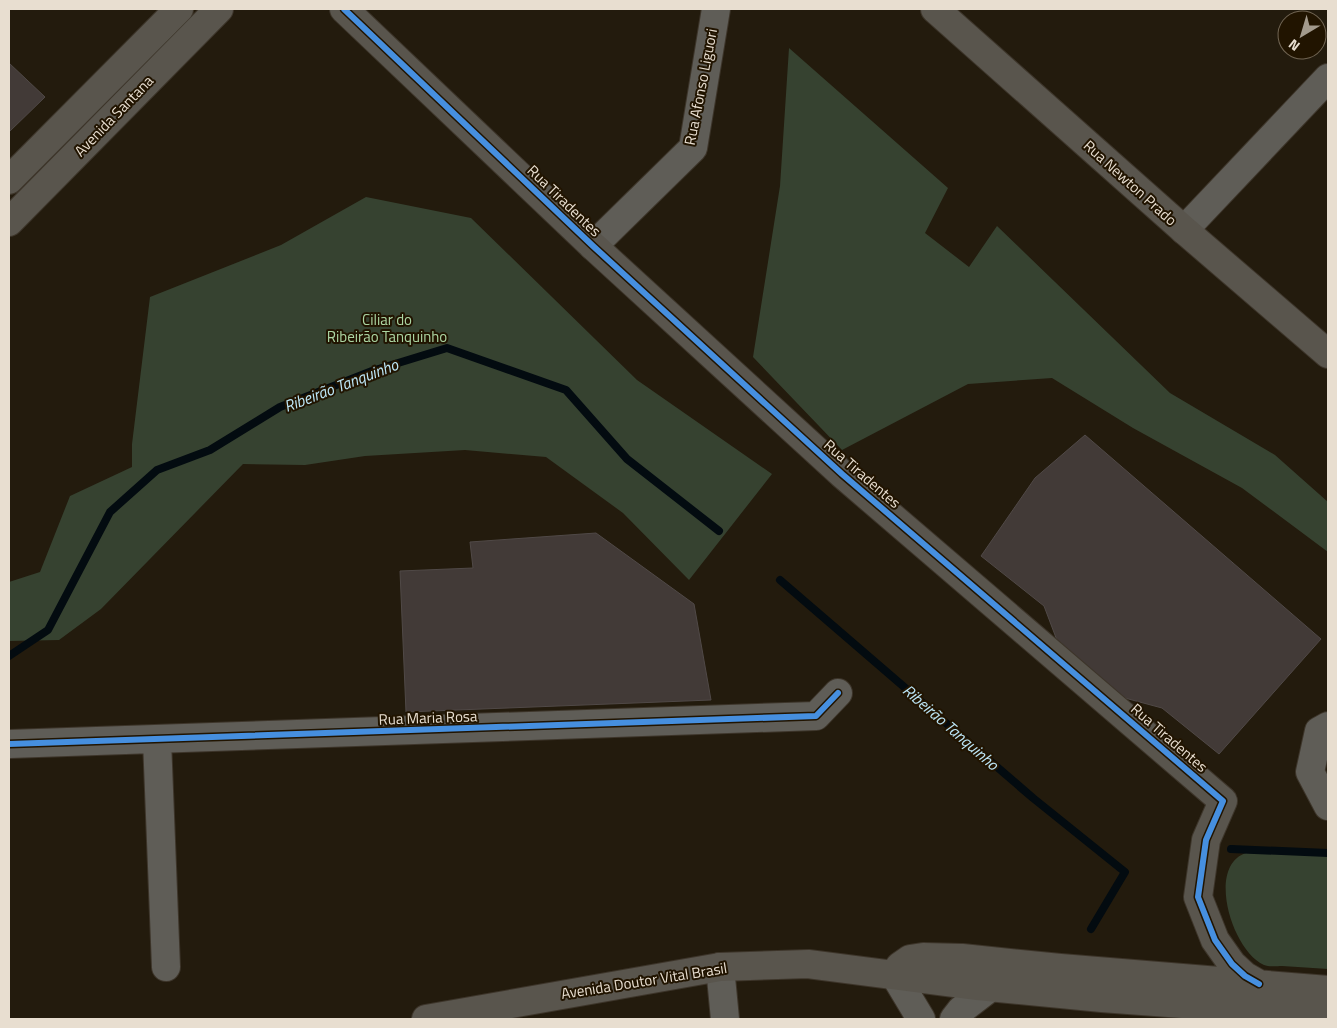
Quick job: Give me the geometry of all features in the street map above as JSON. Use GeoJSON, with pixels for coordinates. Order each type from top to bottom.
{"type":"FeatureCollection","features":[{"type":"Feature","properties":{"kind":"street","name":"Avenida Santana"},"geometry":{"type":"LineString","coordinates":[[9,180],[179,9]]}},
{"type":"Feature","properties":{"kind":"street","name":"Avenida Santana"},"geometry":{"type":"LineString","coordinates":[[9,222],[219,9]]}},
{"type":"Feature","properties":{"kind":"street","name":"Rua Tiradentes"},"geometry":{"type":"LineString","coordinates":[[344,9],[593,246],[842,474],[1223,801],[1206,840],[1198,897],[1215,940],[1232,964],[1245,976],[1259,984]]}},
{"type":"Feature","properties":{"kind":"street","name":"Rua Afonso Liguori"},"geometry":{"type":"LineString","coordinates":[[593,246],[693,148],[716,9]]}},
{"type":"Feature","properties":{"kind":"street","name":"Rua Newton Prado"},"geometry":{"type":"LineString","coordinates":[[935,9],[1184,230],[1328,354]]}},
{"type":"Feature","properties":{"kind":"street"},"geometry":{"type":"LineString","coordinates":[[1184,230],[1328,78]]}},
{"type":"Feature","properties":{"kind":"street","name":"Rua Maria Rosa"},"geometry":{"type":"LineString","coordinates":[[9,744],[816,716],[838,693]]}},
{"type":"Feature","properties":{"kind":"street"},"geometry":{"type":"LineString","coordinates":[[1328,726],[1319,731],[1310,772],[1328,806]]}},
{"type":"Feature","properties":{"kind":"street"},"geometry":{"type":"LineString","coordinates":[[156,740],[166,967]]}},
{"type":"Feature","properties":{"kind":"street","name":"Avenida Doutor Vital Brasil"},"geometry":{"type":"LineString","coordinates":[[426,1019],[720,967],[808,964],[894,974],[999,979]]}},
{"type":"Feature","properties":{"kind":"street"},"geometry":{"type":"LineString","coordinates":[[720,967],[725,1019]]}},
{"type":"Feature","properties":{"kind":"street"},"geometry":{"type":"LineString","coordinates":[[954,1019],[961,1010],[999,979],[1060,968],[1328,990]]}},
{"type":"Feature","properties":{"kind":"street"},"geometry":{"type":"LineString","coordinates":[[894,974],[921,1019]]}},
{"type":"Feature","properties":{"kind":"street"},"geometry":{"type":"LineString","coordinates":[[999,979],[1102,998],[1328,1015]]}},
{"type":"Feature","properties":{"kind":"green space"},"geometry":{"type":"Polygon","coordinates":[[[789,48],[948,188],[925,233],[969,267],[997,226],[1170,393],[1275,455],[1328,502],[1328,552],[1242,488],[1133,428],[1052,378],[968,384],[842,450],[753,357],[780,186],[789,48]]]}},
{"type":"Feature","properties":{"kind":"green space","name":"Ciliar do Ribeirão Tanquinho"},"geometry":{"type":"Polygon","coordinates":[[[366,197],[471,218],[637,380],[772,474],[689,580],[623,513],[546,457],[465,450],[365,456],[305,465],[243,464],[101,609],[59,640],[9,641],[9,582],[40,572],[70,496],[132,467],[132,444],[150,297],[281,245],[366,197]]]}},
{"type":"Feature","properties":{"kind":"green space"},"geometry":{"type":"Polygon","coordinates":[[[1246,853],[1328,855],[1328,969],[1266,966],[1252,957],[1242,943],[1228,909],[1226,890],[1227,874],[1234,861],[1246,853]]]}},
{"type":"Feature","properties":{"kind":"building"},"geometry":{"type":"Polygon","coordinates":[[[9,63],[45,97],[9,132],[9,63]]]}},
{"type":"Feature","properties":{"kind":"building"},"geometry":{"type":"Polygon","coordinates":[[[1085,435],[1321,639],[1219,754],[1162,708],[1121,697],[1058,643],[1044,606],[981,556],[1035,478],[1085,435]]]}},
{"type":"Feature","properties":{"kind":"building"},"geometry":{"type":"Polygon","coordinates":[[[596,533],[694,604],[711,700],[406,712],[400,571],[473,568],[470,542],[596,533]]]}},
{"type":"Feature","properties":{"kind":"waterway","name":"Ribeirão Tanquinho"},"geometry":{"type":"LineString","coordinates":[[9,656],[48,630],[110,512],[157,470],[210,450],[280,407],[372,371],[447,348],[566,390],[627,459],[719,531]]}},
{"type":"Feature","properties":{"kind":"waterway","name":"Ribeirão Tanquinho"},"geometry":{"type":"LineString","coordinates":[[780,580],[1033,798],[1125,872],[1091,929]]}},
{"type":"Feature","properties":{"kind":"waterway","name":"Ribeirão Tanquinho"},"geometry":{"type":"LineString","coordinates":[[1231,849],[1328,853]]}},
{"type":"Feature","properties":{"kind":"cycle path"},"geometry":{"type":"LineString","coordinates":[[344,9],[593,246],[842,474],[1223,801],[1206,840],[1198,897],[1215,940],[1232,964],[1245,976],[1259,984]]}},
{"type":"Feature","properties":{"kind":"cycle path"},"geometry":{"type":"LineString","coordinates":[[9,744],[816,716],[838,693]]}}]}
